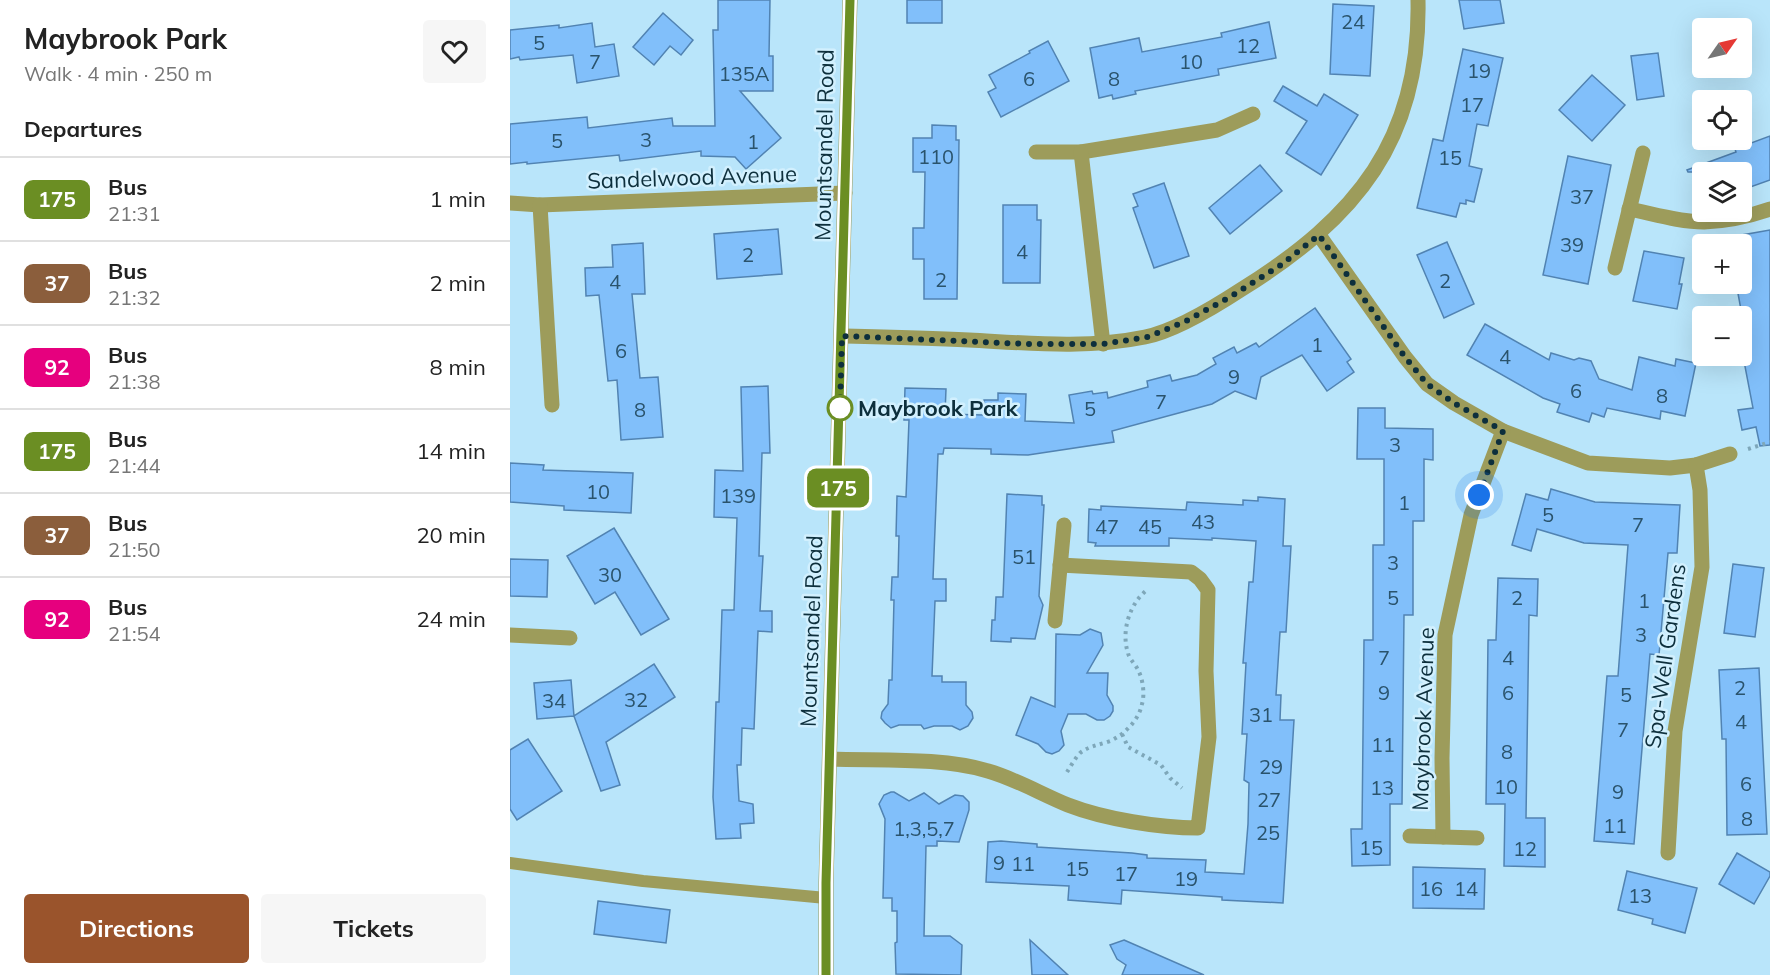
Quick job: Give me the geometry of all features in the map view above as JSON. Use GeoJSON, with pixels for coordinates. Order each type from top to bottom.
{"type":"FeatureCollection","features":[{"type":"Feature","properties":{"kind":"street","name":"Mountsandel Road"},"geometry":{"type":"LineString","coordinates":[[826,975],[826,898],[850,0]]}},
{"type":"Feature","properties":{"kind":"street"},"geometry":{"type":"LineString","coordinates":[[842,336],[1027,344],[1103,344],[1148,337],[1186,321],[1281,265],[1319,235],[1347,208],[1367,182],[1396,130],[1414,72],[1419,24],[1418,0]]}},
{"type":"Feature","properties":{"kind":"street"},"geometry":{"type":"LineString","coordinates":[[1036,152],[1081,152],[1217,130],[1253,114]]}},
{"type":"Feature","properties":{"kind":"street"},"geometry":{"type":"LineString","coordinates":[[1081,152],[1103,344]]}},
{"type":"Feature","properties":{"kind":"street"},"geometry":{"type":"LineString","coordinates":[[1615,268],[1643,153]]}},
{"type":"Feature","properties":{"kind":"street","name":"Sandelwood Avenue"},"geometry":{"type":"LineString","coordinates":[[510,203],[540,205],[845,194]]}},
{"type":"Feature","properties":{"kind":"street"},"geometry":{"type":"LineString","coordinates":[[540,205],[552,405]]}},
{"type":"Feature","properties":{"kind":"street"},"geometry":{"type":"LineString","coordinates":[[1629,209],[1703,222],[1756,214],[1770,209]]}},
{"type":"Feature","properties":{"kind":"street"},"geometry":{"type":"LineString","coordinates":[[1319,235],[1405,357],[1427,384],[1454,403],[1503,431],[1588,463],[1670,468],[1696,465],[1730,454]]}},
{"type":"Feature","properties":{"kind":"street","name":"Maybrook Avenue"},"geometry":{"type":"LineString","coordinates":[[1443,837],[1445,635],[1471,515],[1503,431]]}},
{"type":"Feature","properties":{"kind":"street","name":"Spa-Well Gardens"},"geometry":{"type":"LineString","coordinates":[[1668,853],[1675,731],[1702,567],[1700,490],[1696,465]]}},
{"type":"Feature","properties":{"kind":"street"},"geometry":{"type":"LineString","coordinates":[[1055,621],[1064,525]]}},
{"type":"Feature","properties":{"kind":"street"},"geometry":{"type":"LineString","coordinates":[[830,759],[960,764],[990,771],[1069,806],[1100,815],[1178,828],[1198,828],[1209,737],[1206,671],[1208,590],[1191,572],[1060,566]]}},
{"type":"Feature","properties":{"kind":"street"},"geometry":{"type":"LineString","coordinates":[[510,635],[570,638]]}},
{"type":"Feature","properties":{"kind":"street","name":"Maybrook Avenue"},"geometry":{"type":"LineString","coordinates":[[1410,836],[1477,837]]}},
{"type":"Feature","properties":{"kind":"lane"},"geometry":{"type":"LineString","coordinates":[[510,863],[634,880],[826,898]]}},
{"type":"Feature","properties":{"kind":"path"},"geometry":{"type":"LineString","coordinates":[[1067,772],[1079,754],[1095,744],[1111,741],[1122,734],[1135,720],[1142,704],[1143,687],[1139,671],[1128,654],[1127,620],[1144,592],[1152,587]]}},
{"type":"Feature","properties":{"kind":"path"},"geometry":{"type":"LineString","coordinates":[[1122,734],[1128,747],[1161,765],[1170,778],[1188,791]]}},
{"type":"Feature","properties":{"kind":"building"},"geometry":{"type":"Polygon","coordinates":[[[718,0],[770,0],[769,56],[773,56],[773,91],[740,91],[781,138],[746,169],[735,157],[701,156],[701,151],[620,161],[619,155],[510,164],[510,124],[587,117],[588,128],[672,118],[673,126],[715,126],[713,30],[718,30],[718,0]]]}},
{"type":"Feature","properties":{"kind":"building"},"geometry":{"type":"Polygon","coordinates":[[[907,0],[942,0],[942,23],[907,23],[907,0]]]}},
{"type":"Feature","properties":{"kind":"building"},"geometry":{"type":"Polygon","coordinates":[[[1459,0],[1500,0],[1504,23],[1464,29],[1459,0]]]}},
{"type":"Feature","properties":{"kind":"building"},"geometry":{"type":"Polygon","coordinates":[[[1333,4],[1374,6],[1370,76],[1330,74],[1333,4]]]}},
{"type":"Feature","properties":{"kind":"building"},"geometry":{"type":"Polygon","coordinates":[[[663,13],[693,40],[681,55],[670,46],[654,65],[633,47],[663,13]]]}},
{"type":"Feature","properties":{"kind":"building"},"geometry":{"type":"Polygon","coordinates":[[[1269,22],[1276,58],[1218,69],[1219,75],[1135,91],[1136,94],[1113,99],[1112,95],[1099,98],[1090,48],[1139,38],[1142,52],[1222,37],[1221,33],[1269,22]]]}},
{"type":"Feature","properties":{"kind":"building"},"geometry":{"type":"Polygon","coordinates":[[[592,23],[595,47],[614,44],[619,76],[577,83],[573,55],[510,59],[510,30],[559,25],[559,28],[592,23]]]}},
{"type":"Feature","properties":{"kind":"building"},"geometry":{"type":"Polygon","coordinates":[[[1048,41],[1069,81],[1001,117],[988,92],[996,88],[989,75],[1048,41]]]}},
{"type":"Feature","properties":{"kind":"building"},"geometry":{"type":"Polygon","coordinates":[[[1463,49],[1503,58],[1488,126],[1477,124],[1469,166],[1482,169],[1474,202],[1466,200],[1466,204],[1460,203],[1456,217],[1417,208],[1433,139],[1443,141],[1463,49]]]}},
{"type":"Feature","properties":{"kind":"building"},"geometry":{"type":"Polygon","coordinates":[[[1658,53],[1664,96],[1637,100],[1631,56],[1658,53]]]}},
{"type":"Feature","properties":{"kind":"building"},"geometry":{"type":"Polygon","coordinates":[[[1592,75],[1625,105],[1592,141],[1559,110],[1592,75]]]}},
{"type":"Feature","properties":{"kind":"building"},"geometry":{"type":"Polygon","coordinates":[[[1283,86],[1317,106],[1324,94],[1358,115],[1321,175],[1286,153],[1307,121],[1274,101],[1283,86]]]}},
{"type":"Feature","properties":{"kind":"building"},"geometry":{"type":"Polygon","coordinates":[[[932,125],[956,126],[956,140],[959,140],[957,299],[924,299],[924,259],[913,259],[913,228],[924,228],[925,172],[913,172],[913,138],[932,138],[932,125]]]}},
{"type":"Feature","properties":{"kind":"building"},"geometry":{"type":"Polygon","coordinates":[[[1770,136],[1770,180],[1752,186],[1752,162],[1709,162],[1736,152],[1735,150],[1752,150],[1752,143],[1770,136]]]}},
{"type":"Feature","properties":{"kind":"building"},"geometry":{"type":"Polygon","coordinates":[[[1568,156],[1611,165],[1588,284],[1543,275],[1568,156]]]}},
{"type":"Feature","properties":{"kind":"building"},"geometry":{"type":"Polygon","coordinates":[[[1260,165],[1282,191],[1230,234],[1209,208],[1260,165]]]}},
{"type":"Feature","properties":{"kind":"building"},"geometry":{"type":"Polygon","coordinates":[[[1164,183],[1189,256],[1154,268],[1133,208],[1138,206],[1133,194],[1164,183]]]}},
{"type":"Feature","properties":{"kind":"building"},"geometry":{"type":"Polygon","coordinates":[[[1003,205],[1037,205],[1037,220],[1041,220],[1040,283],[1003,283],[1003,205]]]}},
{"type":"Feature","properties":{"kind":"building"},"geometry":{"type":"Polygon","coordinates":[[[778,229],[782,274],[717,279],[714,234],[778,229]]]}},
{"type":"Feature","properties":{"kind":"building"},"geometry":{"type":"Polygon","coordinates":[[[1770,230],[1770,445],[1760,446],[1756,427],[1742,430],[1738,410],[1753,408],[1745,366],[1752,366],[1752,306],[1740,306],[1738,294],[1752,294],[1752,234],[1748,234],[1770,230]]]}},
{"type":"Feature","properties":{"kind":"building"},"geometry":{"type":"Polygon","coordinates":[[[1447,242],[1474,304],[1444,318],[1417,255],[1447,242]]]}},
{"type":"Feature","properties":{"kind":"building"},"geometry":{"type":"Polygon","coordinates":[[[643,243],[645,294],[632,294],[640,378],[658,377],[663,437],[621,440],[617,380],[608,381],[599,295],[586,296],[585,268],[613,267],[612,245],[643,243]]]}},
{"type":"Feature","properties":{"kind":"building"},"geometry":{"type":"Polygon","coordinates":[[[1644,251],[1684,258],[1677,309],[1633,301],[1644,251]]]}},
{"type":"Feature","properties":{"kind":"building"},"geometry":{"type":"Polygon","coordinates":[[[1315,308],[1351,359],[1347,362],[1354,372],[1327,391],[1302,355],[1261,377],[1256,399],[1235,391],[1212,404],[1112,431],[1114,442],[1028,455],[991,454],[991,449],[944,448],[943,454],[938,454],[933,579],[946,579],[946,601],[935,601],[932,676],[942,676],[942,682],[966,682],[966,705],[972,712],[973,718],[968,726],[960,730],[952,726],[934,726],[924,729],[921,725],[899,725],[891,728],[885,723],[881,718],[888,704],[889,680],[892,680],[894,600],[891,600],[892,577],[898,577],[897,496],[906,497],[909,420],[904,420],[905,388],[946,389],[945,414],[983,415],[984,400],[998,400],[998,393],[1026,394],[1025,421],[1074,423],[1069,395],[1092,391],[1093,394],[1107,392],[1108,398],[1148,387],[1147,381],[1170,375],[1172,381],[1197,375],[1216,364],[1213,358],[1234,347],[1237,353],[1256,343],[1259,347],[1315,308]]]}},
{"type":"Feature","properties":{"kind":"building"},"geometry":{"type":"Polygon","coordinates":[[[1485,324],[1549,360],[1551,353],[1574,360],[1579,358],[1591,361],[1599,379],[1632,390],[1639,357],[1675,366],[1676,359],[1692,362],[1692,366],[1695,366],[1685,416],[1661,411],[1660,419],[1607,408],[1604,417],[1592,413],[1589,422],[1557,412],[1560,404],[1543,398],[1467,355],[1485,324]]]}},
{"type":"Feature","properties":{"kind":"building"},"geometry":{"type":"Polygon","coordinates":[[[768,386],[770,453],[762,453],[759,556],[763,556],[760,611],[772,611],[772,632],[758,631],[754,729],[742,728],[741,765],[737,765],[739,801],[753,804],[754,823],[740,824],[741,838],[716,839],[713,797],[722,610],[734,610],[737,518],[714,517],[715,470],[743,471],[741,387],[768,386]]]}},
{"type":"Feature","properties":{"kind":"building"},"geometry":{"type":"Polygon","coordinates":[[[1358,408],[1385,408],[1385,428],[1433,429],[1433,460],[1424,459],[1424,521],[1413,521],[1413,615],[1404,615],[1402,804],[1390,804],[1390,865],[1352,866],[1351,829],[1362,829],[1364,640],[1373,640],[1373,545],[1384,545],[1384,459],[1357,459],[1358,408]]]}},
{"type":"Feature","properties":{"kind":"building"},"geometry":{"type":"Polygon","coordinates":[[[510,463],[544,465],[543,470],[633,473],[631,513],[564,510],[564,506],[510,502],[510,463]]]}},
{"type":"Feature","properties":{"kind":"building"},"geometry":{"type":"Polygon","coordinates":[[[1551,489],[1595,502],[1680,505],[1677,553],[1668,553],[1659,655],[1650,654],[1634,844],[1594,841],[1607,676],[1618,676],[1628,545],[1584,543],[1537,529],[1531,551],[1512,545],[1526,494],[1548,500],[1551,489]]]}},
{"type":"Feature","properties":{"kind":"building"},"geometry":{"type":"Polygon","coordinates":[[[1007,494],[1042,496],[1042,505],[1044,505],[1039,596],[1043,605],[1035,639],[1011,638],[1011,642],[991,641],[996,597],[1003,597],[1007,494]]]}},
{"type":"Feature","properties":{"kind":"building"},"geometry":{"type":"Polygon","coordinates":[[[1258,497],[1285,499],[1283,546],[1291,546],[1286,632],[1280,632],[1276,695],[1281,695],[1280,720],[1294,720],[1283,903],[1222,900],[1222,897],[1122,890],[1121,904],[1068,900],[1069,886],[986,882],[988,842],[1001,841],[1037,844],[1037,847],[1132,853],[1147,855],[1147,858],[1206,860],[1205,872],[1244,874],[1249,783],[1244,780],[1247,734],[1242,734],[1246,663],[1243,663],[1249,582],[1253,582],[1256,541],[1169,538],[1169,546],[1095,546],[1096,543],[1088,542],[1089,509],[1101,510],[1101,506],[1186,510],[1187,502],[1243,505],[1243,500],[1258,501],[1258,497]]]}},
{"type":"Feature","properties":{"kind":"building"},"geometry":{"type":"Polygon","coordinates":[[[614,528],[669,619],[641,635],[615,592],[595,604],[567,556],[614,528]]]}},
{"type":"Feature","properties":{"kind":"building"},"geometry":{"type":"Polygon","coordinates":[[[510,559],[548,560],[547,597],[510,596],[510,559]]]}},
{"type":"Feature","properties":{"kind":"building"},"geometry":{"type":"Polygon","coordinates":[[[1733,564],[1764,568],[1755,637],[1724,633],[1733,564]]]}},
{"type":"Feature","properties":{"kind":"building"},"geometry":{"type":"Polygon","coordinates":[[[1498,578],[1538,579],[1537,616],[1529,615],[1526,818],[1545,818],[1545,867],[1504,866],[1505,804],[1486,804],[1488,640],[1496,640],[1498,578]]]}},
{"type":"Feature","properties":{"kind":"building"},"geometry":{"type":"Polygon","coordinates":[[[1090,629],[1101,633],[1103,645],[1087,673],[1108,673],[1107,695],[1113,711],[1104,720],[1097,720],[1086,714],[1068,714],[1061,731],[1064,745],[1052,754],[1046,752],[1038,744],[1016,735],[1031,697],[1055,707],[1056,634],[1080,635],[1090,629]]]}},
{"type":"Feature","properties":{"kind":"building"},"geometry":{"type":"Polygon","coordinates":[[[654,664],[675,697],[606,742],[620,785],[601,791],[574,716],[654,664]]]}},
{"type":"Feature","properties":{"kind":"building"},"geometry":{"type":"Polygon","coordinates":[[[1759,668],[1767,834],[1727,835],[1726,739],[1722,739],[1719,670],[1759,668]]]}},
{"type":"Feature","properties":{"kind":"building"},"geometry":{"type":"Polygon","coordinates":[[[571,680],[574,716],[537,719],[534,683],[571,680]]]}},
{"type":"Feature","properties":{"kind":"building"},"geometry":{"type":"Polygon","coordinates":[[[528,739],[562,791],[517,820],[510,809],[510,750],[528,739]]]}},
{"type":"Feature","properties":{"kind":"building"},"geometry":{"type":"Polygon","coordinates":[[[891,792],[909,801],[924,793],[939,804],[955,795],[963,796],[969,802],[969,810],[959,842],[937,841],[937,846],[926,846],[924,936],[950,936],[962,945],[961,975],[896,974],[897,911],[892,911],[892,898],[883,898],[885,819],[879,804],[884,795],[891,792]]]}},
{"type":"Feature","properties":{"kind":"building"},"geometry":{"type":"Polygon","coordinates":[[[1737,853],[1770,872],[1754,904],[1719,884],[1737,853]]]}},
{"type":"Feature","properties":{"kind":"building"},"geometry":{"type":"Polygon","coordinates":[[[1413,867],[1485,869],[1484,909],[1413,908],[1413,867]]]}},
{"type":"Feature","properties":{"kind":"building"},"geometry":{"type":"Polygon","coordinates":[[[1627,871],[1697,888],[1685,933],[1652,924],[1653,919],[1618,910],[1627,871]]]}},
{"type":"Feature","properties":{"kind":"building"},"geometry":{"type":"Polygon","coordinates":[[[598,901],[670,910],[666,943],[594,934],[598,901]]]}},
{"type":"Feature","properties":{"kind":"building"},"geometry":{"type":"Polygon","coordinates":[[[1030,940],[1068,975],[1032,975],[1030,940]]]}},
{"type":"Feature","properties":{"kind":"building"},"geometry":{"type":"Polygon","coordinates":[[[1124,940],[1204,975],[1122,975],[1126,965],[1117,959],[1110,945],[1124,940]]]}},
{"type":"Feature","properties":{"kind":"bus line","name":"175"},"geometry":{"type":"LineString","coordinates":[[826,975],[826,883],[850,0]]}},
{"type":"Feature","properties":{"kind":"place","name":"Maybrook Park"},"geometry":{"type":"Point","coordinates":[840,408]}},
{"type":"Feature","properties":{"kind":"route"},"geometry":{"type":"LineString","coordinates":[[840,408],[842,336],[1027,344],[1103,344],[1148,337],[1186,321],[1230,297],[1281,265],[1319,235],[1405,357],[1427,384],[1454,403],[1503,431],[1479,495]]}}]}
